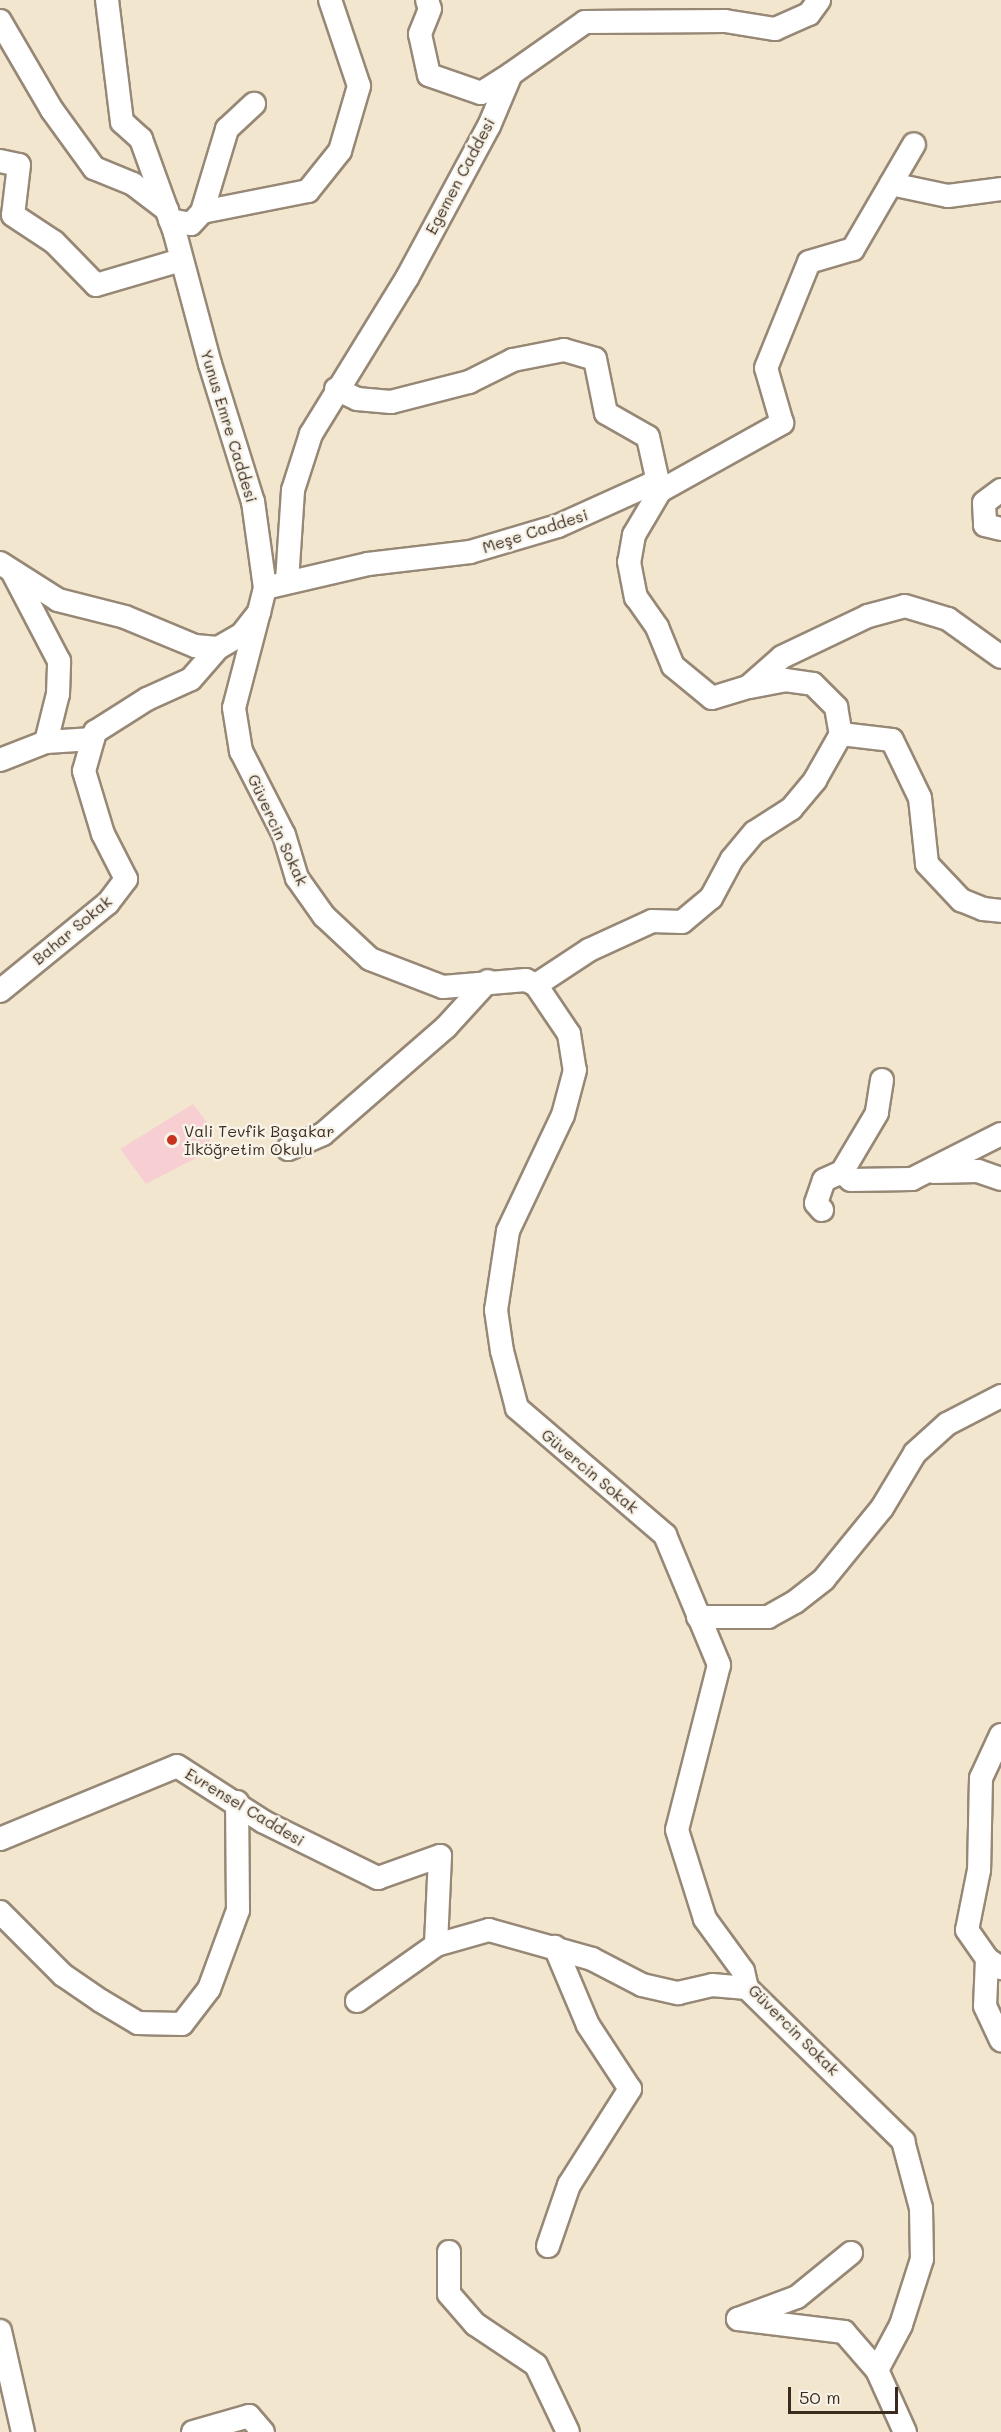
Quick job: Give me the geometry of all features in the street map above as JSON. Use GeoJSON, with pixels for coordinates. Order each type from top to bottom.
{"type":"FeatureCollection","features":[{"type":"Feature","properties":{"kind":"street","name":"Yunus Emre Caddesi"},"geometry":{"type":"LineString","coordinates":[[107,0],[122,122],[141,139],[169,215],[276,584],[243,634],[218,648]]}},
{"type":"Feature","properties":{"kind":"street"},"geometry":{"type":"LineString","coordinates":[[202,212],[308,191],[340,151],[359,86],[330,0]]}},
{"type":"Feature","properties":{"kind":"street"},"geometry":{"type":"LineString","coordinates":[[427,0],[429,9],[420,34],[429,75],[481,93],[585,22],[725,21],[775,29],[809,14],[819,0]]}},
{"type":"Feature","properties":{"kind":"street"},"geometry":{"type":"LineString","coordinates":[[0,21],[52,110],[94,168],[133,184],[169,215],[191,224],[202,212],[226,129],[254,104]]}},
{"type":"Feature","properties":{"kind":"street","name":"Egemen Caddesi"},"geometry":{"type":"LineString","coordinates":[[276,584],[293,490],[310,434],[407,278],[489,126],[511,74]]}},
{"type":"Feature","properties":{"kind":"street"},"geometry":{"type":"LineString","coordinates":[[536,985],[589,950],[652,921],[682,922],[711,898],[732,859],[755,832],[791,809],[815,780],[841,734],[836,708],[813,684],[785,680],[748,687],[712,698],[696,688],[673,666],[657,627],[636,597],[629,562],[634,535],[660,491],[782,423],[766,368],[809,262],[854,249],[914,144]]}},
{"type":"Feature","properties":{"kind":"street"},"geometry":{"type":"LineString","coordinates":[[0,161],[19,165],[13,215],[54,242],[96,285],[181,260]]}},
{"type":"Feature","properties":{"kind":"street"},"geometry":{"type":"LineString","coordinates":[[891,184],[948,196],[1001,189]]}},
{"type":"Feature","properties":{"kind":"street"},"geometry":{"type":"LineString","coordinates":[[336,389],[357,399],[391,402],[469,382],[513,360],[564,350],[595,359],[606,413],[648,437],[660,491]]}},
{"type":"Feature","properties":{"kind":"street","name":"Meşe Caddesi"},"geometry":{"type":"LineString","coordinates":[[276,584],[368,564],[470,552],[558,526],[651,484],[660,491]]}},
{"type":"Feature","properties":{"kind":"street"},"geometry":{"type":"LineString","coordinates":[[1001,490],[984,503],[985,525],[1001,529]]}},
{"type":"Feature","properties":{"kind":"street"},"geometry":{"type":"LineString","coordinates":[[6,567],[58,600],[124,618],[195,646],[218,648]]}},
{"type":"Feature","properties":{"kind":"street"},"geometry":{"type":"LineString","coordinates":[[6,567],[59,661],[58,694],[46,742]]}},
{"type":"Feature","properties":{"kind":"street"},"geometry":{"type":"LineString","coordinates":[[748,687],[782,657],[868,616],[905,606],[948,619],[1001,657]]}},
{"type":"Feature","properties":{"kind":"street","name":"Güvercin Sokak"},"geometry":{"type":"LineString","coordinates":[[259,612],[234,708],[241,751],[284,835],[297,878],[324,916],[369,959],[443,987],[488,981],[526,980],[536,985],[569,1035],[575,1070],[563,1115],[508,1231],[496,1310],[502,1351],[517,1408],[550,1440],[599,1474],[665,1535],[719,1665],[677,1830],[705,1918],[743,1971],[747,1988],[903,2141],[921,2208],[922,2259],[901,2325],[877,2370]]}},
{"type":"Feature","properties":{"kind":"street"},"geometry":{"type":"LineString","coordinates":[[0,760],[46,742],[93,739],[95,732],[147,699],[191,679],[218,648]]}},
{"type":"Feature","properties":{"kind":"street"},"geometry":{"type":"LineString","coordinates":[[841,734],[892,740],[920,798],[927,864],[961,900],[983,909],[1001,911]]}},
{"type":"Feature","properties":{"kind":"street","name":"Bahar Sokak"},"geometry":{"type":"LineString","coordinates":[[0,991],[108,903],[126,879],[103,834],[84,771],[93,739]]}},
{"type":"Feature","properties":{"kind":"street"},"geometry":{"type":"LineString","coordinates":[[288,1149],[323,1134],[446,1027],[488,981]]}},
{"type":"Feature","properties":{"kind":"street"},"geometry":{"type":"LineString","coordinates":[[822,1210],[816,1203],[824,1180],[842,1172],[877,1113],[882,1080]]}},
{"type":"Feature","properties":{"kind":"street"},"geometry":{"type":"LineString","coordinates":[[842,1172],[850,1180],[912,1179],[1001,1134]]}},
{"type":"Feature","properties":{"kind":"street"},"geometry":{"type":"LineString","coordinates":[[925,1172],[978,1171],[1001,1179]]}},
{"type":"Feature","properties":{"kind":"street"},"geometry":{"type":"LineString","coordinates":[[698,1617],[768,1617],[795,1602],[824,1579],[882,1508],[915,1453],[947,1424],[1001,1396]]}},
{"type":"Feature","properties":{"kind":"street"},"geometry":{"type":"LineString","coordinates":[[1001,1735],[981,1778],[979,1870],[968,1930],[994,1963],[985,2006],[1001,2040]]}},
{"type":"Feature","properties":{"kind":"street","name":"Evrensel Caddesi"},"geometry":{"type":"LineString","coordinates":[[0,1839],[177,1766],[237,1802],[264,1822],[378,1878],[440,1856],[436,1945]]}},
{"type":"Feature","properties":{"kind":"street"},"geometry":{"type":"LineString","coordinates":[[0,1912],[63,1975],[101,2001],[138,2023],[182,2024],[209,1989],[238,1910],[237,1802]]}},
{"type":"Feature","properties":{"kind":"street"},"geometry":{"type":"LineString","coordinates":[[357,2001],[436,1945],[489,1930],[592,1959],[642,1985],[678,1993],[712,1985],[747,1988]]}},
{"type":"Feature","properties":{"kind":"street"},"geometry":{"type":"LineString","coordinates":[[548,2246],[569,2185],[630,2089],[588,2025],[555,1947]]}},
{"type":"Feature","properties":{"kind":"street"},"geometry":{"type":"LineString","coordinates":[[449,2252],[449,2294],[475,2324],[536,2365],[568,2432]]}},
{"type":"Feature","properties":{"kind":"street"},"geometry":{"type":"LineString","coordinates":[[850,2253],[797,2297],[738,2319],[844,2332],[877,2370],[905,2432]]}},
{"type":"Feature","properties":{"kind":"street"},"geometry":{"type":"LineString","coordinates":[[0,2331],[23,2432]]}},
{"type":"Feature","properties":{"kind":"street"},"geometry":{"type":"LineString","coordinates":[[193,2432],[249,2416],[263,2432]]}},
{"type":"Feature","properties":{"kind":"shaded area","name":"Vali Tevfik Başakar İlköğretim Okulu"},"geometry":{"type":"Polygon","coordinates":[[[193,1104],[212,1129],[205,1132],[215,1148],[146,1184],[120,1149],[193,1104]]]}},
{"type":"Feature","properties":{"kind":"place","name":"Vali Tevfik Başakar İlköğretim Okulu"},"geometry":{"type":"Point","coordinates":[172,1140]}}]}
